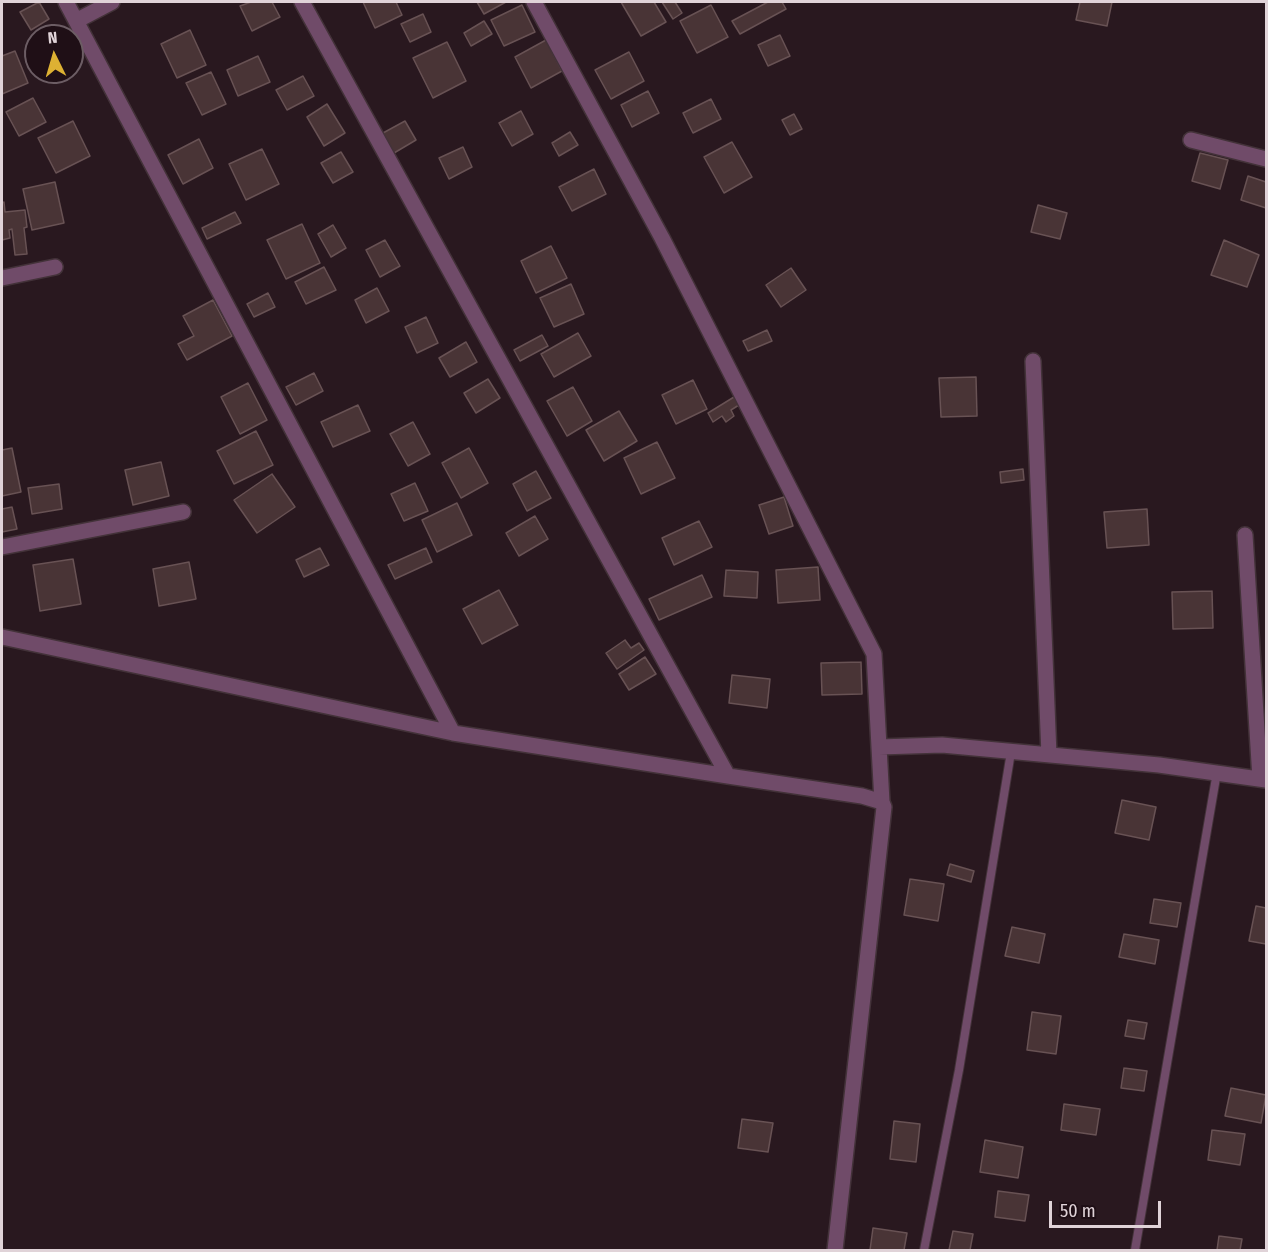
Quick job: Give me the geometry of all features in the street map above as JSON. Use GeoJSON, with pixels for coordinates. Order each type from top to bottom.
{"type":"FeatureCollection","features":[{"type":"Feature","properties":{"kind":"street"},"geometry":{"type":"LineString","coordinates":[[66,2],[453,733]]}},
{"type":"Feature","properties":{"kind":"street"},"geometry":{"type":"LineString","coordinates":[[76,21],[112,2]]}},
{"type":"Feature","properties":{"kind":"street"},"geometry":{"type":"LineString","coordinates":[[302,2],[728,776]]}},
{"type":"Feature","properties":{"kind":"street"},"geometry":{"type":"LineString","coordinates":[[534,2],[662,238],[874,654],[884,807],[835,1251]]}},
{"type":"Feature","properties":{"kind":"street"},"geometry":{"type":"LineString","coordinates":[[1191,140],[1266,159]]}},
{"type":"Feature","properties":{"kind":"street"},"geometry":{"type":"LineString","coordinates":[[2,278],[55,267]]}},
{"type":"Feature","properties":{"kind":"street"},"geometry":{"type":"LineString","coordinates":[[1033,361],[1049,755]]}},
{"type":"Feature","properties":{"kind":"street"},"geometry":{"type":"LineString","coordinates":[[2,547],[183,512]]}},
{"type":"Feature","properties":{"kind":"street"},"geometry":{"type":"LineString","coordinates":[[879,747],[942,745],[1217,772],[1263,780],[1245,535]]}},
{"type":"Feature","properties":{"kind":"street"},"geometry":{"type":"LineString","coordinates":[[2,637],[453,733],[862,796],[882,802]]}},
{"type":"Feature","properties":{"kind":"lane"},"geometry":{"type":"LineString","coordinates":[[924,1251],[959,1070],[1011,752]]}},
{"type":"Feature","properties":{"kind":"lane"},"geometry":{"type":"LineString","coordinates":[[1136,1251],[1217,772]]}},
{"type":"Feature","properties":{"kind":"building"},"geometry":{"type":"Polygon","coordinates":[[[39,2],[49,19],[41,24],[27,24],[20,12],[39,2]]]}},
{"type":"Feature","properties":{"kind":"building"},"geometry":{"type":"Polygon","coordinates":[[[251,2],[272,2],[280,17],[252,31],[240,6],[251,2]]]}},
{"type":"Feature","properties":{"kind":"building"},"geometry":{"type":"Polygon","coordinates":[[[363,2],[396,2],[402,15],[375,28],[363,2]]]}},
{"type":"Feature","properties":{"kind":"building"},"geometry":{"type":"Polygon","coordinates":[[[477,2],[506,2],[484,14],[477,2]]]}},
{"type":"Feature","properties":{"kind":"building"},"geometry":{"type":"Polygon","coordinates":[[[621,2],[654,2],[666,22],[641,36],[621,2]]]}},
{"type":"Feature","properties":{"kind":"building"},"geometry":{"type":"Polygon","coordinates":[[[662,2],[675,2],[682,13],[673,19],[662,2]]]}},
{"type":"Feature","properties":{"kind":"building"},"geometry":{"type":"Polygon","coordinates":[[[768,2],[782,2],[786,9],[740,34],[732,21],[768,2]]]}},
{"type":"Feature","properties":{"kind":"building"},"geometry":{"type":"Polygon","coordinates":[[[1080,2],[1112,2],[1107,26],[1076,20],[1080,2]]]}},
{"type":"Feature","properties":{"kind":"building"},"geometry":{"type":"Polygon","coordinates":[[[522,5],[535,32],[504,46],[491,20],[522,5]]]}},
{"type":"Feature","properties":{"kind":"building"},"geometry":{"type":"Polygon","coordinates":[[[711,5],[728,37],[697,53],[680,21],[711,5]]]}},
{"type":"Feature","properties":{"kind":"building"},"geometry":{"type":"Polygon","coordinates":[[[423,14],[431,32],[410,42],[401,24],[423,14]]]}},
{"type":"Feature","properties":{"kind":"building"},"geometry":{"type":"Polygon","coordinates":[[[484,21],[492,34],[471,46],[464,33],[484,21]]]}},
{"type":"Feature","properties":{"kind":"building"},"geometry":{"type":"Polygon","coordinates":[[[190,30],[206,65],[177,78],[161,44],[190,30]]]}},
{"type":"Feature","properties":{"kind":"building"},"geometry":{"type":"Polygon","coordinates":[[[780,35],[790,56],[768,66],[758,45],[780,35]]]}},
{"type":"Feature","properties":{"kind":"building"},"geometry":{"type":"Polygon","coordinates":[[[546,40],[562,71],[531,88],[515,57],[546,40]]]}},
{"type":"Feature","properties":{"kind":"building"},"geometry":{"type":"Polygon","coordinates":[[[447,42],[466,81],[433,98],[413,58],[447,42]]]}},
{"type":"Feature","properties":{"kind":"building"},"geometry":{"type":"Polygon","coordinates":[[[15,51],[26,84],[2,94],[2,56],[15,51]]]}},
{"type":"Feature","properties":{"kind":"building"},"geometry":{"type":"Polygon","coordinates":[[[629,52],[644,81],[611,99],[595,70],[629,52]]]}},
{"type":"Feature","properties":{"kind":"building"},"geometry":{"type":"Polygon","coordinates":[[[258,56],[270,82],[238,96],[227,70],[258,56]]]}},
{"type":"Feature","properties":{"kind":"building"},"geometry":{"type":"Polygon","coordinates":[[[211,72],[226,104],[202,115],[186,83],[211,72]]]}},
{"type":"Feature","properties":{"kind":"building"},"geometry":{"type":"Polygon","coordinates":[[[303,76],[314,96],[287,110],[276,90],[303,76]]]}},
{"type":"Feature","properties":{"kind":"building"},"geometry":{"type":"Polygon","coordinates":[[[648,91],[659,113],[632,127],[621,105],[648,91]]]}},
{"type":"Feature","properties":{"kind":"building"},"geometry":{"type":"Polygon","coordinates":[[[33,98],[46,122],[19,136],[6,112],[33,98]]]}},
{"type":"Feature","properties":{"kind":"building"},"geometry":{"type":"Polygon","coordinates":[[[711,99],[721,119],[693,133],[683,113],[711,99]]]}},
{"type":"Feature","properties":{"kind":"building"},"geometry":{"type":"Polygon","coordinates":[[[327,104],[345,133],[324,146],[307,117],[327,104]]]}},
{"type":"Feature","properties":{"kind":"building"},"geometry":{"type":"Polygon","coordinates":[[[521,111],[533,134],[512,146],[499,123],[521,111]]]}},
{"type":"Feature","properties":{"kind":"building"},"geometry":{"type":"Polygon","coordinates":[[[794,114],[802,129],[790,135],[782,120],[794,114]]]}},
{"type":"Feature","properties":{"kind":"building"},"geometry":{"type":"Polygon","coordinates":[[[73,121],[90,156],[56,173],[38,138],[73,121]]]}},
{"type":"Feature","properties":{"kind":"building"},"geometry":{"type":"Polygon","coordinates":[[[405,121],[416,140],[394,153],[383,133],[405,121]]]}},
{"type":"Feature","properties":{"kind":"building"},"geometry":{"type":"Polygon","coordinates":[[[570,132],[578,145],[559,156],[552,143],[570,132]]]}},
{"type":"Feature","properties":{"kind":"building"},"geometry":{"type":"Polygon","coordinates":[[[199,139],[213,168],[183,184],[168,155],[199,139]]]}},
{"type":"Feature","properties":{"kind":"building"},"geometry":{"type":"Polygon","coordinates":[[[732,142],[752,177],[724,193],[704,157],[732,142]]]}},
{"type":"Feature","properties":{"kind":"building"},"geometry":{"type":"Polygon","coordinates":[[[463,147],[472,167],[449,179],[439,158],[463,147]]]}},
{"type":"Feature","properties":{"kind":"building"},"geometry":{"type":"Polygon","coordinates":[[[262,149],[279,184],[246,200],[229,164],[262,149]]]}},
{"type":"Feature","properties":{"kind":"building"},"geometry":{"type":"Polygon","coordinates":[[[341,152],[353,172],[333,183],[321,163],[341,152]]]}},
{"type":"Feature","properties":{"kind":"building"},"geometry":{"type":"Polygon","coordinates":[[[1200,153],[1228,160],[1220,189],[1192,181],[1200,153]]]}},
{"type":"Feature","properties":{"kind":"building"},"geometry":{"type":"Polygon","coordinates":[[[594,169],[606,194],[572,211],[559,187],[594,169]]]}},
{"type":"Feature","properties":{"kind":"building"},"geometry":{"type":"Polygon","coordinates":[[[1248,176],[1266,182],[1266,208],[1241,200],[1248,176]]]}},
{"type":"Feature","properties":{"kind":"building"},"geometry":{"type":"Polygon","coordinates":[[[55,182],[64,223],[32,230],[23,189],[55,182]]]}},
{"type":"Feature","properties":{"kind":"building"},"geometry":{"type":"Polygon","coordinates":[[[4,202],[5,212],[25,210],[27,227],[24,228],[27,254],[15,255],[12,229],[9,230],[10,238],[2,240],[2,203],[4,202]]]}},
{"type":"Feature","properties":{"kind":"building"},"geometry":{"type":"Polygon","coordinates":[[[1038,205],[1067,213],[1060,239],[1031,232],[1038,205]]]}},
{"type":"Feature","properties":{"kind":"building"},"geometry":{"type":"Polygon","coordinates":[[[235,212],[241,223],[207,239],[202,228],[235,212]]]}},
{"type":"Feature","properties":{"kind":"building"},"geometry":{"type":"Polygon","coordinates":[[[302,224],[320,263],[286,279],[267,240],[302,224]]]}},
{"type":"Feature","properties":{"kind":"building"},"geometry":{"type":"Polygon","coordinates":[[[333,225],[346,248],[331,257],[318,234],[333,225]]]}},
{"type":"Feature","properties":{"kind":"building"},"geometry":{"type":"Polygon","coordinates":[[[385,240],[400,266],[380,277],[366,250],[385,240]]]}},
{"type":"Feature","properties":{"kind":"building"},"geometry":{"type":"Polygon","coordinates":[[[1224,240],[1259,255],[1247,287],[1211,275],[1224,240]]]}},
{"type":"Feature","properties":{"kind":"building"},"geometry":{"type":"Polygon","coordinates":[[[551,246],[567,278],[536,293],[521,261],[551,246]]]}},
{"type":"Feature","properties":{"kind":"building"},"geometry":{"type":"Polygon","coordinates":[[[324,267],[336,290],[306,304],[295,282],[324,267]]]}},
{"type":"Feature","properties":{"kind":"building"},"geometry":{"type":"Polygon","coordinates":[[[791,268],[806,290],[781,307],[766,285],[791,268]]]}},
{"type":"Feature","properties":{"kind":"building"},"geometry":{"type":"Polygon","coordinates":[[[571,284],[584,314],[554,327],[540,298],[571,284]]]}},
{"type":"Feature","properties":{"kind":"building"},"geometry":{"type":"Polygon","coordinates":[[[377,288],[389,311],[366,323],[355,300],[377,288]]]}},
{"type":"Feature","properties":{"kind":"building"},"geometry":{"type":"Polygon","coordinates":[[[268,293],[275,307],[254,317],[247,304],[268,293]]]}},
{"type":"Feature","properties":{"kind":"building"},"geometry":{"type":"Polygon","coordinates":[[[213,300],[232,336],[187,360],[178,344],[194,336],[183,316],[213,300]]]}},
{"type":"Feature","properties":{"kind":"building"},"geometry":{"type":"Polygon","coordinates":[[[426,317],[438,343],[417,353],[405,327],[426,317]]]}},
{"type":"Feature","properties":{"kind":"building"},"geometry":{"type":"Polygon","coordinates":[[[767,330],[772,341],[748,351],[743,341],[767,330]]]}},
{"type":"Feature","properties":{"kind":"building"},"geometry":{"type":"Polygon","coordinates":[[[578,333],[591,356],[554,377],[541,354],[578,333]]]}},
{"type":"Feature","properties":{"kind":"building"},"geometry":{"type":"Polygon","coordinates":[[[542,335],[548,346],[520,361],[514,350],[542,335]]]}},
{"type":"Feature","properties":{"kind":"building"},"geometry":{"type":"Polygon","coordinates":[[[466,342],[477,362],[450,377],[439,358],[466,342]]]}},
{"type":"Feature","properties":{"kind":"building"},"geometry":{"type":"Polygon","coordinates":[[[314,373],[323,391],[296,405],[286,387],[314,373]]]}},
{"type":"Feature","properties":{"kind":"building"},"geometry":{"type":"Polygon","coordinates":[[[976,377],[977,416],[941,417],[939,378],[976,377]]]}},
{"type":"Feature","properties":{"kind":"building"},"geometry":{"type":"Polygon","coordinates":[[[488,379],[500,398],[476,413],[464,393],[488,379]]]}},
{"type":"Feature","properties":{"kind":"building"},"geometry":{"type":"Polygon","coordinates":[[[693,380],[707,409],[676,424],[662,395],[693,380]]]}},
{"type":"Feature","properties":{"kind":"building"},"geometry":{"type":"Polygon","coordinates":[[[248,383],[267,420],[240,434],[221,397],[248,383]]]}},
{"type":"Feature","properties":{"kind":"building"},"geometry":{"type":"Polygon","coordinates":[[[573,387],[592,421],[567,436],[547,401],[573,387]]]}},
{"type":"Feature","properties":{"kind":"building"},"geometry":{"type":"Polygon","coordinates":[[[734,397],[739,405],[731,410],[734,416],[726,422],[722,416],[713,422],[708,413],[734,397]]]}},
{"type":"Feature","properties":{"kind":"building"},"geometry":{"type":"Polygon","coordinates":[[[358,405],[370,431],[333,447],[321,422],[358,405]]]}},
{"type":"Feature","properties":{"kind":"building"},"geometry":{"type":"Polygon","coordinates":[[[619,411],[637,441],[604,461],[586,430],[619,411]]]}},
{"type":"Feature","properties":{"kind":"building"},"geometry":{"type":"Polygon","coordinates":[[[413,422],[430,454],[408,466],[390,434],[413,422]]]}},
{"type":"Feature","properties":{"kind":"building"},"geometry":{"type":"Polygon","coordinates":[[[256,431],[273,465],[234,484],[217,451],[256,431]]]}},
{"type":"Feature","properties":{"kind":"building"},"geometry":{"type":"Polygon","coordinates":[[[657,442],[675,478],[641,494],[624,458],[657,442]]]}},
{"type":"Feature","properties":{"kind":"building"},"geometry":{"type":"Polygon","coordinates":[[[12,448],[21,492],[2,496],[2,450],[12,448]]]}},
{"type":"Feature","properties":{"kind":"building"},"geometry":{"type":"Polygon","coordinates":[[[469,448],[488,483],[461,498],[442,463],[469,448]]]}},
{"type":"Feature","properties":{"kind":"building"},"geometry":{"type":"Polygon","coordinates":[[[161,462],[169,496],[133,505],[125,470],[161,462]]]}},
{"type":"Feature","properties":{"kind":"building"},"geometry":{"type":"Polygon","coordinates":[[[1023,469],[1024,480],[1001,483],[1000,472],[1023,469]]]}},
{"type":"Feature","properties":{"kind":"building"},"geometry":{"type":"Polygon","coordinates":[[[536,471],[551,498],[527,511],[513,484],[536,471]]]}},
{"type":"Feature","properties":{"kind":"building"},"geometry":{"type":"Polygon","coordinates":[[[272,474],[295,507],[257,533],[234,500],[272,474]]]}},
{"type":"Feature","properties":{"kind":"building"},"geometry":{"type":"Polygon","coordinates":[[[415,483],[428,511],[404,521],[391,494],[415,483]]]}},
{"type":"Feature","properties":{"kind":"building"},"geometry":{"type":"Polygon","coordinates":[[[59,484],[62,509],[32,514],[28,488],[59,484]]]}},
{"type":"Feature","properties":{"kind":"building"},"geometry":{"type":"Polygon","coordinates":[[[784,497],[793,526],[769,534],[759,505],[784,497]]]}},
{"type":"Feature","properties":{"kind":"building"},"geometry":{"type":"Polygon","coordinates":[[[457,503],[472,535],[437,552],[422,520],[457,503]]]}},
{"type":"Feature","properties":{"kind":"building"},"geometry":{"type":"Polygon","coordinates":[[[12,507],[17,529],[2,532],[2,509],[12,507]]]}},
{"type":"Feature","properties":{"kind":"building"},"geometry":{"type":"Polygon","coordinates":[[[1147,509],[1149,545],[1107,548],[1104,512],[1147,509]]]}},
{"type":"Feature","properties":{"kind":"building"},"geometry":{"type":"Polygon","coordinates":[[[535,516],[548,539],[519,556],[506,533],[535,516]]]}},
{"type":"Feature","properties":{"kind":"building"},"geometry":{"type":"Polygon","coordinates":[[[699,521],[712,547],[674,565],[662,538],[699,521]]]}},
{"type":"Feature","properties":{"kind":"building"},"geometry":{"type":"Polygon","coordinates":[[[320,548],[329,565],[304,577],[296,560],[320,548]]]}},
{"type":"Feature","properties":{"kind":"building"},"geometry":{"type":"Polygon","coordinates":[[[426,548],[432,562],[395,579],[388,565],[426,548]]]}},
{"type":"Feature","properties":{"kind":"building"},"geometry":{"type":"Polygon","coordinates":[[[73,559],[81,604],[40,611],[33,565],[73,559]]]}},
{"type":"Feature","properties":{"kind":"building"},"geometry":{"type":"Polygon","coordinates":[[[189,562],[196,599],[159,606],[153,569],[189,562]]]}},
{"type":"Feature","properties":{"kind":"building"},"geometry":{"type":"Polygon","coordinates":[[[818,567],[820,600],[778,603],[776,570],[818,567]]]}},
{"type":"Feature","properties":{"kind":"building"},"geometry":{"type":"Polygon","coordinates":[[[726,570],[758,572],[757,598],[724,596],[726,570]]]}},
{"type":"Feature","properties":{"kind":"building"},"geometry":{"type":"Polygon","coordinates":[[[702,575],[712,597],[659,620],[649,599],[702,575]]]}},
{"type":"Feature","properties":{"kind":"building"},"geometry":{"type":"Polygon","coordinates":[[[499,590],[518,625],[482,644],[463,609],[499,590]]]}},
{"type":"Feature","properties":{"kind":"building"},"geometry":{"type":"Polygon","coordinates":[[[1212,591],[1213,628],[1173,629],[1172,592],[1212,591]]]}},
{"type":"Feature","properties":{"kind":"building"},"geometry":{"type":"Polygon","coordinates":[[[625,640],[631,648],[639,643],[644,650],[617,669],[606,653],[625,640]]]}},
{"type":"Feature","properties":{"kind":"building"},"geometry":{"type":"Polygon","coordinates":[[[645,657],[656,674],[629,690],[619,674],[645,657]]]}},
{"type":"Feature","properties":{"kind":"building"},"geometry":{"type":"Polygon","coordinates":[[[861,662],[862,694],[822,695],[821,663],[861,662]]]}},
{"type":"Feature","properties":{"kind":"building"},"geometry":{"type":"Polygon","coordinates":[[[732,675],[770,679],[767,708],[729,703],[732,675]]]}},
{"type":"Feature","properties":{"kind":"building"},"geometry":{"type":"Polygon","coordinates":[[[1122,800],[1156,807],[1149,840],[1115,833],[1122,800]]]}},
{"type":"Feature","properties":{"kind":"building"},"geometry":{"type":"Polygon","coordinates":[[[950,864],[974,871],[971,882],[947,875],[950,864]]]}},
{"type":"Feature","properties":{"kind":"building"},"geometry":{"type":"Polygon","coordinates":[[[910,879],[944,884],[938,921],[904,915],[910,879]]]}},
{"type":"Feature","properties":{"kind":"building"},"geometry":{"type":"Polygon","coordinates":[[[1154,899],[1181,903],[1177,927],[1150,923],[1154,899]]]}},
{"type":"Feature","properties":{"kind":"building"},"geometry":{"type":"Polygon","coordinates":[[[1256,906],[1266,908],[1266,944],[1249,941],[1256,906]]]}},
{"type":"Feature","properties":{"kind":"building"},"geometry":{"type":"Polygon","coordinates":[[[1012,927],[1045,934],[1039,963],[1005,956],[1012,927]]]}},
{"type":"Feature","properties":{"kind":"building"},"geometry":{"type":"Polygon","coordinates":[[[1124,934],[1159,940],[1155,964],[1119,957],[1124,934]]]}},
{"type":"Feature","properties":{"kind":"building"},"geometry":{"type":"Polygon","coordinates":[[[1032,1012],[1061,1016],[1056,1054],[1027,1050],[1032,1012]]]}},
{"type":"Feature","properties":{"kind":"building"},"geometry":{"type":"Polygon","coordinates":[[[1128,1020],[1147,1023],[1144,1039],[1125,1036],[1128,1020]]]}},
{"type":"Feature","properties":{"kind":"building"},"geometry":{"type":"Polygon","coordinates":[[[1124,1068],[1147,1071],[1144,1091],[1121,1088],[1124,1068]]]}},
{"type":"Feature","properties":{"kind":"building"},"geometry":{"type":"Polygon","coordinates":[[[1231,1088],[1266,1095],[1261,1123],[1225,1116],[1231,1088]]]}},
{"type":"Feature","properties":{"kind":"building"},"geometry":{"type":"Polygon","coordinates":[[[1064,1104],[1100,1109],[1096,1135],[1061,1130],[1064,1104]]]}},
{"type":"Feature","properties":{"kind":"building"},"geometry":{"type":"Polygon","coordinates":[[[742,1119],[773,1123],[768,1152],[738,1148],[742,1119]]]}},
{"type":"Feature","properties":{"kind":"building"},"geometry":{"type":"Polygon","coordinates":[[[894,1121],[920,1124],[916,1162],[890,1159],[894,1121]]]}},
{"type":"Feature","properties":{"kind":"building"},"geometry":{"type":"Polygon","coordinates":[[[1212,1130],[1245,1134],[1240,1165],[1208,1160],[1212,1130]]]}},
{"type":"Feature","properties":{"kind":"building"},"geometry":{"type":"Polygon","coordinates":[[[985,1140],[1023,1147],[1018,1178],[980,1172],[985,1140]]]}},
{"type":"Feature","properties":{"kind":"building"},"geometry":{"type":"Polygon","coordinates":[[[998,1191],[1029,1195],[1025,1221],[995,1217],[998,1191]]]}},
{"type":"Feature","properties":{"kind":"building"},"geometry":{"type":"Polygon","coordinates":[[[873,1228],[907,1233],[904,1250],[870,1250],[873,1228]]]}},
{"type":"Feature","properties":{"kind":"building"},"geometry":{"type":"Polygon","coordinates":[[[953,1231],[973,1234],[970,1250],[949,1250],[953,1231]]]}},
{"type":"Feature","properties":{"kind":"building"},"geometry":{"type":"Polygon","coordinates":[[[1219,1236],[1242,1239],[1240,1250],[1217,1250],[1219,1236]]]}}]}
